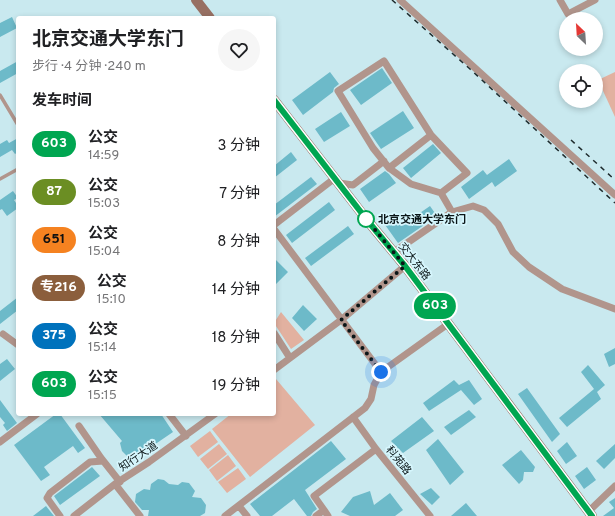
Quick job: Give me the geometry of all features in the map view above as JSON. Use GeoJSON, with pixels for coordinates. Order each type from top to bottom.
{"type":"FeatureCollection","features":[{"type":"Feature","properties":{"kind":"street"},"geometry":{"type":"LineString","coordinates":[[196,0],[208,16]]}},
{"type":"Feature","properties":{"kind":"street"},"geometry":{"type":"LineString","coordinates":[[400,0],[615,194]]}},
{"type":"Feature","properties":{"kind":"street"},"geometry":{"type":"LineString","coordinates":[[560,0],[568,14],[595,0]]}},
{"type":"Feature","properties":{"kind":"street"},"geometry":{"type":"LineString","coordinates":[[441,193],[466,173],[431,136],[384,61],[338,91],[373,148],[389,168],[412,184],[441,193],[452,212]]}},
{"type":"Feature","properties":{"kind":"street","name":"交大东路"},"geometry":{"type":"LineString","coordinates":[[276,103],[405,266],[587,515]]}},
{"type":"Feature","properties":{"kind":"street"},"geometry":{"type":"LineString","coordinates":[[389,168],[431,136]]}},
{"type":"Feature","properties":{"kind":"street"},"geometry":{"type":"LineString","coordinates":[[276,224],[337,180],[353,184],[384,161]]}},
{"type":"Feature","properties":{"kind":"street"},"geometry":{"type":"LineString","coordinates":[[394,252],[452,212],[473,206],[484,210],[498,224],[514,252],[529,267],[562,289],[615,309]]}},
{"type":"Feature","properties":{"kind":"street"},"geometry":{"type":"LineString","coordinates":[[276,232],[381,372]]}},
{"type":"Feature","properties":{"kind":"street"},"geometry":{"type":"LineString","coordinates":[[276,368],[341,320],[405,266]]}},
{"type":"Feature","properties":{"kind":"street"},"geometry":{"type":"LineString","coordinates":[[225,516],[240,506],[365,408],[371,399],[374,385],[381,372],[448,324]]}},
{"type":"Feature","properties":{"kind":"street"},"geometry":{"type":"LineString","coordinates":[[3,334],[16,344]]}},
{"type":"Feature","properties":{"kind":"street"},"geometry":{"type":"LineString","coordinates":[[276,336],[290,358]]}},
{"type":"Feature","properties":{"kind":"street"},"geometry":{"type":"LineString","coordinates":[[0,442],[34,416]]}},
{"type":"Feature","properties":{"kind":"street"},"geometry":{"type":"LineString","coordinates":[[171,416],[186,436]]}},
{"type":"Feature","properties":{"kind":"street","name":"知行大道"},"geometry":{"type":"LineString","coordinates":[[74,516],[212,416]]}},
{"type":"Feature","properties":{"kind":"street","name":"科苑路"},"geometry":{"type":"LineString","coordinates":[[353,417],[430,516]]}},
{"type":"Feature","properties":{"kind":"street"},"geometry":{"type":"LineString","coordinates":[[79,426],[140,516]]}},
{"type":"Feature","properties":{"kind":"street"},"geometry":{"type":"LineString","coordinates":[[316,516],[326,513],[314,496],[376,448]]}},
{"type":"Feature","properties":{"kind":"street"},"geometry":{"type":"LineString","coordinates":[[60,516],[47,498],[50,493],[90,462],[103,461]]}},
{"type":"Feature","properties":{"kind":"street"},"geometry":{"type":"LineString","coordinates":[[587,515],[615,486]]}},
{"type":"Feature","properties":{"kind":"street"},"geometry":{"type":"LineString","coordinates":[[240,506],[247,516]]}},
{"type":"Feature","properties":{"kind":"lane"},"geometry":{"type":"LineString","coordinates":[[0,95],[16,122]]}},
{"type":"Feature","properties":{"kind":"lane"},"geometry":{"type":"LineString","coordinates":[[0,179],[16,170]]}},
{"type":"Feature","properties":{"kind":"shaded area"},"geometry":{"type":"Polygon","coordinates":[[[615,72],[615,117],[603,91],[603,78],[615,72]]]}},
{"type":"Feature","properties":{"kind":"shaded area"},"geometry":{"type":"Polygon","coordinates":[[[281,312],[304,340],[291,349],[276,326],[276,320],[281,312]]]}},
{"type":"Feature","properties":{"kind":"shaded area"},"geometry":{"type":"Polygon","coordinates":[[[276,379],[315,425],[250,477],[212,429],[228,416],[276,416],[276,379]]]}},
{"type":"Feature","properties":{"kind":"shaded area"},"geometry":{"type":"Polygon","coordinates":[[[210,431],[218,442],[198,457],[190,446],[210,431]]]}},
{"type":"Feature","properties":{"kind":"shaded area"},"geometry":{"type":"Polygon","coordinates":[[[219,444],[227,454],[208,469],[200,459],[219,444]]]}},
{"type":"Feature","properties":{"kind":"shaded area"},"geometry":{"type":"Polygon","coordinates":[[[228,455],[236,466],[217,481],[209,470],[228,455]]]}},
{"type":"Feature","properties":{"kind":"shaded area"},"geometry":{"type":"Polygon","coordinates":[[[238,468],[246,479],[227,493],[218,482],[238,468]]]}},
{"type":"Feature","properties":{"kind":"building"},"geometry":{"type":"Polygon","coordinates":[[[12,17],[16,29],[0,37],[0,23],[12,17]]]}},
{"type":"Feature","properties":{"kind":"building"},"geometry":{"type":"Polygon","coordinates":[[[16,62],[16,74],[0,83],[0,71],[16,62]]]}},
{"type":"Feature","properties":{"kind":"building"},"geometry":{"type":"Polygon","coordinates":[[[382,68],[392,83],[361,105],[350,90],[382,68]]]}},
{"type":"Feature","properties":{"kind":"building"},"geometry":{"type":"Polygon","coordinates":[[[330,72],[339,84],[334,88],[333,92],[303,115],[292,100],[330,72]]]}},
{"type":"Feature","properties":{"kind":"building"},"geometry":{"type":"Polygon","coordinates":[[[403,111],[414,128],[381,149],[370,133],[403,111]]]}},
{"type":"Feature","properties":{"kind":"building"},"geometry":{"type":"Polygon","coordinates":[[[341,112],[350,126],[324,142],[315,129],[341,112]]]}},
{"type":"Feature","properties":{"kind":"building"},"geometry":{"type":"Polygon","coordinates":[[[16,139],[16,153],[12,150],[0,157],[0,144],[7,140],[9,143],[16,139]]]}},
{"type":"Feature","properties":{"kind":"building"},"geometry":{"type":"Polygon","coordinates":[[[433,144],[441,153],[411,178],[403,168],[433,144]]]}},
{"type":"Feature","properties":{"kind":"building"},"geometry":{"type":"Polygon","coordinates":[[[291,152],[297,160],[276,176],[276,164],[291,152]]]}},
{"type":"Feature","properties":{"kind":"building"},"geometry":{"type":"Polygon","coordinates":[[[509,159],[517,171],[495,187],[492,182],[469,199],[461,187],[483,170],[487,175],[509,159]]]}},
{"type":"Feature","properties":{"kind":"building"},"geometry":{"type":"Polygon","coordinates":[[[385,171],[396,183],[369,202],[360,189],[385,171]]]}},
{"type":"Feature","properties":{"kind":"building"},"geometry":{"type":"Polygon","coordinates":[[[311,177],[317,184],[276,215],[276,203],[311,177]]]}},
{"type":"Feature","properties":{"kind":"building"},"geometry":{"type":"Polygon","coordinates":[[[13,191],[16,195],[16,199],[14,200],[16,203],[16,209],[7,216],[2,209],[0,210],[0,200],[13,191]]]}},
{"type":"Feature","properties":{"kind":"building"},"geometry":{"type":"Polygon","coordinates":[[[329,202],[335,210],[292,243],[286,235],[329,202]]]}},
{"type":"Feature","properties":{"kind":"building"},"geometry":{"type":"Polygon","coordinates":[[[430,206],[437,216],[398,243],[383,222],[393,215],[401,226],[430,206]]]}},
{"type":"Feature","properties":{"kind":"building"},"geometry":{"type":"Polygon","coordinates":[[[348,226],[354,234],[311,266],[305,258],[348,226]]]}},
{"type":"Feature","properties":{"kind":"building"},"geometry":{"type":"Polygon","coordinates":[[[276,260],[288,272],[276,284],[276,260]]]}},
{"type":"Feature","properties":{"kind":"building"},"geometry":{"type":"Polygon","coordinates":[[[16,299],[16,312],[0,324],[0,311],[16,299]]]}},
{"type":"Feature","properties":{"kind":"building"},"geometry":{"type":"Polygon","coordinates":[[[303,305],[317,319],[304,331],[292,318],[303,305]]]}},
{"type":"Feature","properties":{"kind":"building"},"geometry":{"type":"Polygon","coordinates":[[[615,348],[615,364],[609,367],[604,354],[615,348]]]}},
{"type":"Feature","properties":{"kind":"building"},"geometry":{"type":"Polygon","coordinates":[[[7,359],[15,369],[0,381],[0,364],[7,359]]]}},
{"type":"Feature","properties":{"kind":"building"},"geometry":{"type":"Polygon","coordinates":[[[588,365],[605,385],[597,392],[601,399],[567,427],[559,418],[594,389],[581,372],[588,365]]]}},
{"type":"Feature","properties":{"kind":"building"},"geometry":{"type":"Polygon","coordinates":[[[454,380],[459,385],[469,380],[482,399],[474,405],[461,390],[429,411],[423,403],[454,380]]]}},
{"type":"Feature","properties":{"kind":"building"},"geometry":{"type":"Polygon","coordinates":[[[527,388],[560,434],[552,442],[518,394],[527,388]]]}},
{"type":"Feature","properties":{"kind":"building"},"geometry":{"type":"Polygon","coordinates":[[[0,400],[17,423],[7,431],[3,425],[5,423],[0,417],[0,400]]]}},
{"type":"Feature","properties":{"kind":"building"},"geometry":{"type":"Polygon","coordinates":[[[469,410],[476,417],[451,435],[444,427],[469,410]]]}},
{"type":"Feature","properties":{"kind":"building"},"geometry":{"type":"Polygon","coordinates":[[[53,416],[61,416],[85,448],[78,453],[73,446],[44,467],[50,475],[41,481],[14,445],[53,416]]]}},
{"type":"Feature","properties":{"kind":"building"},"geometry":{"type":"Polygon","coordinates":[[[101,416],[162,416],[173,432],[151,447],[150,446],[133,460],[129,454],[127,456],[122,451],[120,443],[122,441],[101,416]]]}},
{"type":"Feature","properties":{"kind":"building"},"geometry":{"type":"Polygon","coordinates":[[[422,417],[434,431],[403,453],[391,441],[422,417]]]}},
{"type":"Feature","properties":{"kind":"building"},"geometry":{"type":"Polygon","coordinates":[[[438,439],[464,472],[450,485],[426,450],[438,439]]]}},
{"type":"Feature","properties":{"kind":"building"},"geometry":{"type":"Polygon","coordinates":[[[331,441],[346,459],[305,490],[317,509],[311,516],[307,516],[294,499],[272,516],[260,516],[250,504],[331,441]]]}},
{"type":"Feature","properties":{"kind":"building"},"geometry":{"type":"Polygon","coordinates":[[[567,442],[577,456],[566,464],[557,451],[567,442]]]}},
{"type":"Feature","properties":{"kind":"building"},"geometry":{"type":"Polygon","coordinates":[[[615,444],[615,458],[604,469],[596,461],[615,444]]]}},
{"type":"Feature","properties":{"kind":"building"},"geometry":{"type":"Polygon","coordinates":[[[521,450],[535,467],[533,472],[524,472],[523,480],[519,484],[502,465],[521,450]]]}},
{"type":"Feature","properties":{"kind":"building"},"geometry":{"type":"Polygon","coordinates":[[[92,467],[100,476],[60,505],[54,496],[92,467]]]}},
{"type":"Feature","properties":{"kind":"building"},"geometry":{"type":"Polygon","coordinates":[[[587,467],[596,480],[584,489],[575,476],[587,467]]]}},
{"type":"Feature","properties":{"kind":"building"},"geometry":{"type":"Polygon","coordinates":[[[158,479],[164,480],[169,484],[178,485],[182,482],[189,483],[195,491],[192,497],[201,498],[206,505],[205,513],[200,516],[148,516],[149,510],[142,510],[135,502],[136,494],[144,489],[150,490],[151,484],[158,479]]]}},
{"type":"Feature","properties":{"kind":"building"},"geometry":{"type":"Polygon","coordinates":[[[431,488],[440,497],[432,505],[420,494],[431,488]]]}},
{"type":"Feature","properties":{"kind":"building"},"geometry":{"type":"Polygon","coordinates":[[[370,491],[374,505],[390,493],[403,510],[395,516],[350,516],[341,512],[353,497],[370,491]]]}},
{"type":"Feature","properties":{"kind":"building"},"geometry":{"type":"Polygon","coordinates":[[[615,498],[615,516],[603,516],[614,508],[609,502],[615,498]]]}},
{"type":"Feature","properties":{"kind":"building"},"geometry":{"type":"Polygon","coordinates":[[[466,503],[477,516],[451,516],[466,503]]]}},
{"type":"Feature","properties":{"kind":"building"},"geometry":{"type":"Polygon","coordinates":[[[46,506],[54,516],[33,516],[46,506]]]}},
{"type":"Feature","properties":{"kind":"railway"},"geometry":{"type":"LineString","coordinates":[[392,0],[470,69],[615,203]]}},
{"type":"Feature","properties":{"kind":"railway"},"geometry":{"type":"LineString","coordinates":[[571,140],[615,180]]}},
{"type":"Feature","properties":{"kind":"bus line","name":"603"},"geometry":{"type":"LineString","coordinates":[[276,103],[367,220],[405,266],[592,516]]}},
{"type":"Feature","properties":{"kind":"place","name":"北京交通大学东门"},"geometry":{"type":"Point","coordinates":[366,219]}},
{"type":"Feature","properties":{"kind":"route"},"geometry":{"type":"LineString","coordinates":[[366,219],[405,266],[377,288],[341,320],[381,372]]}}]}
